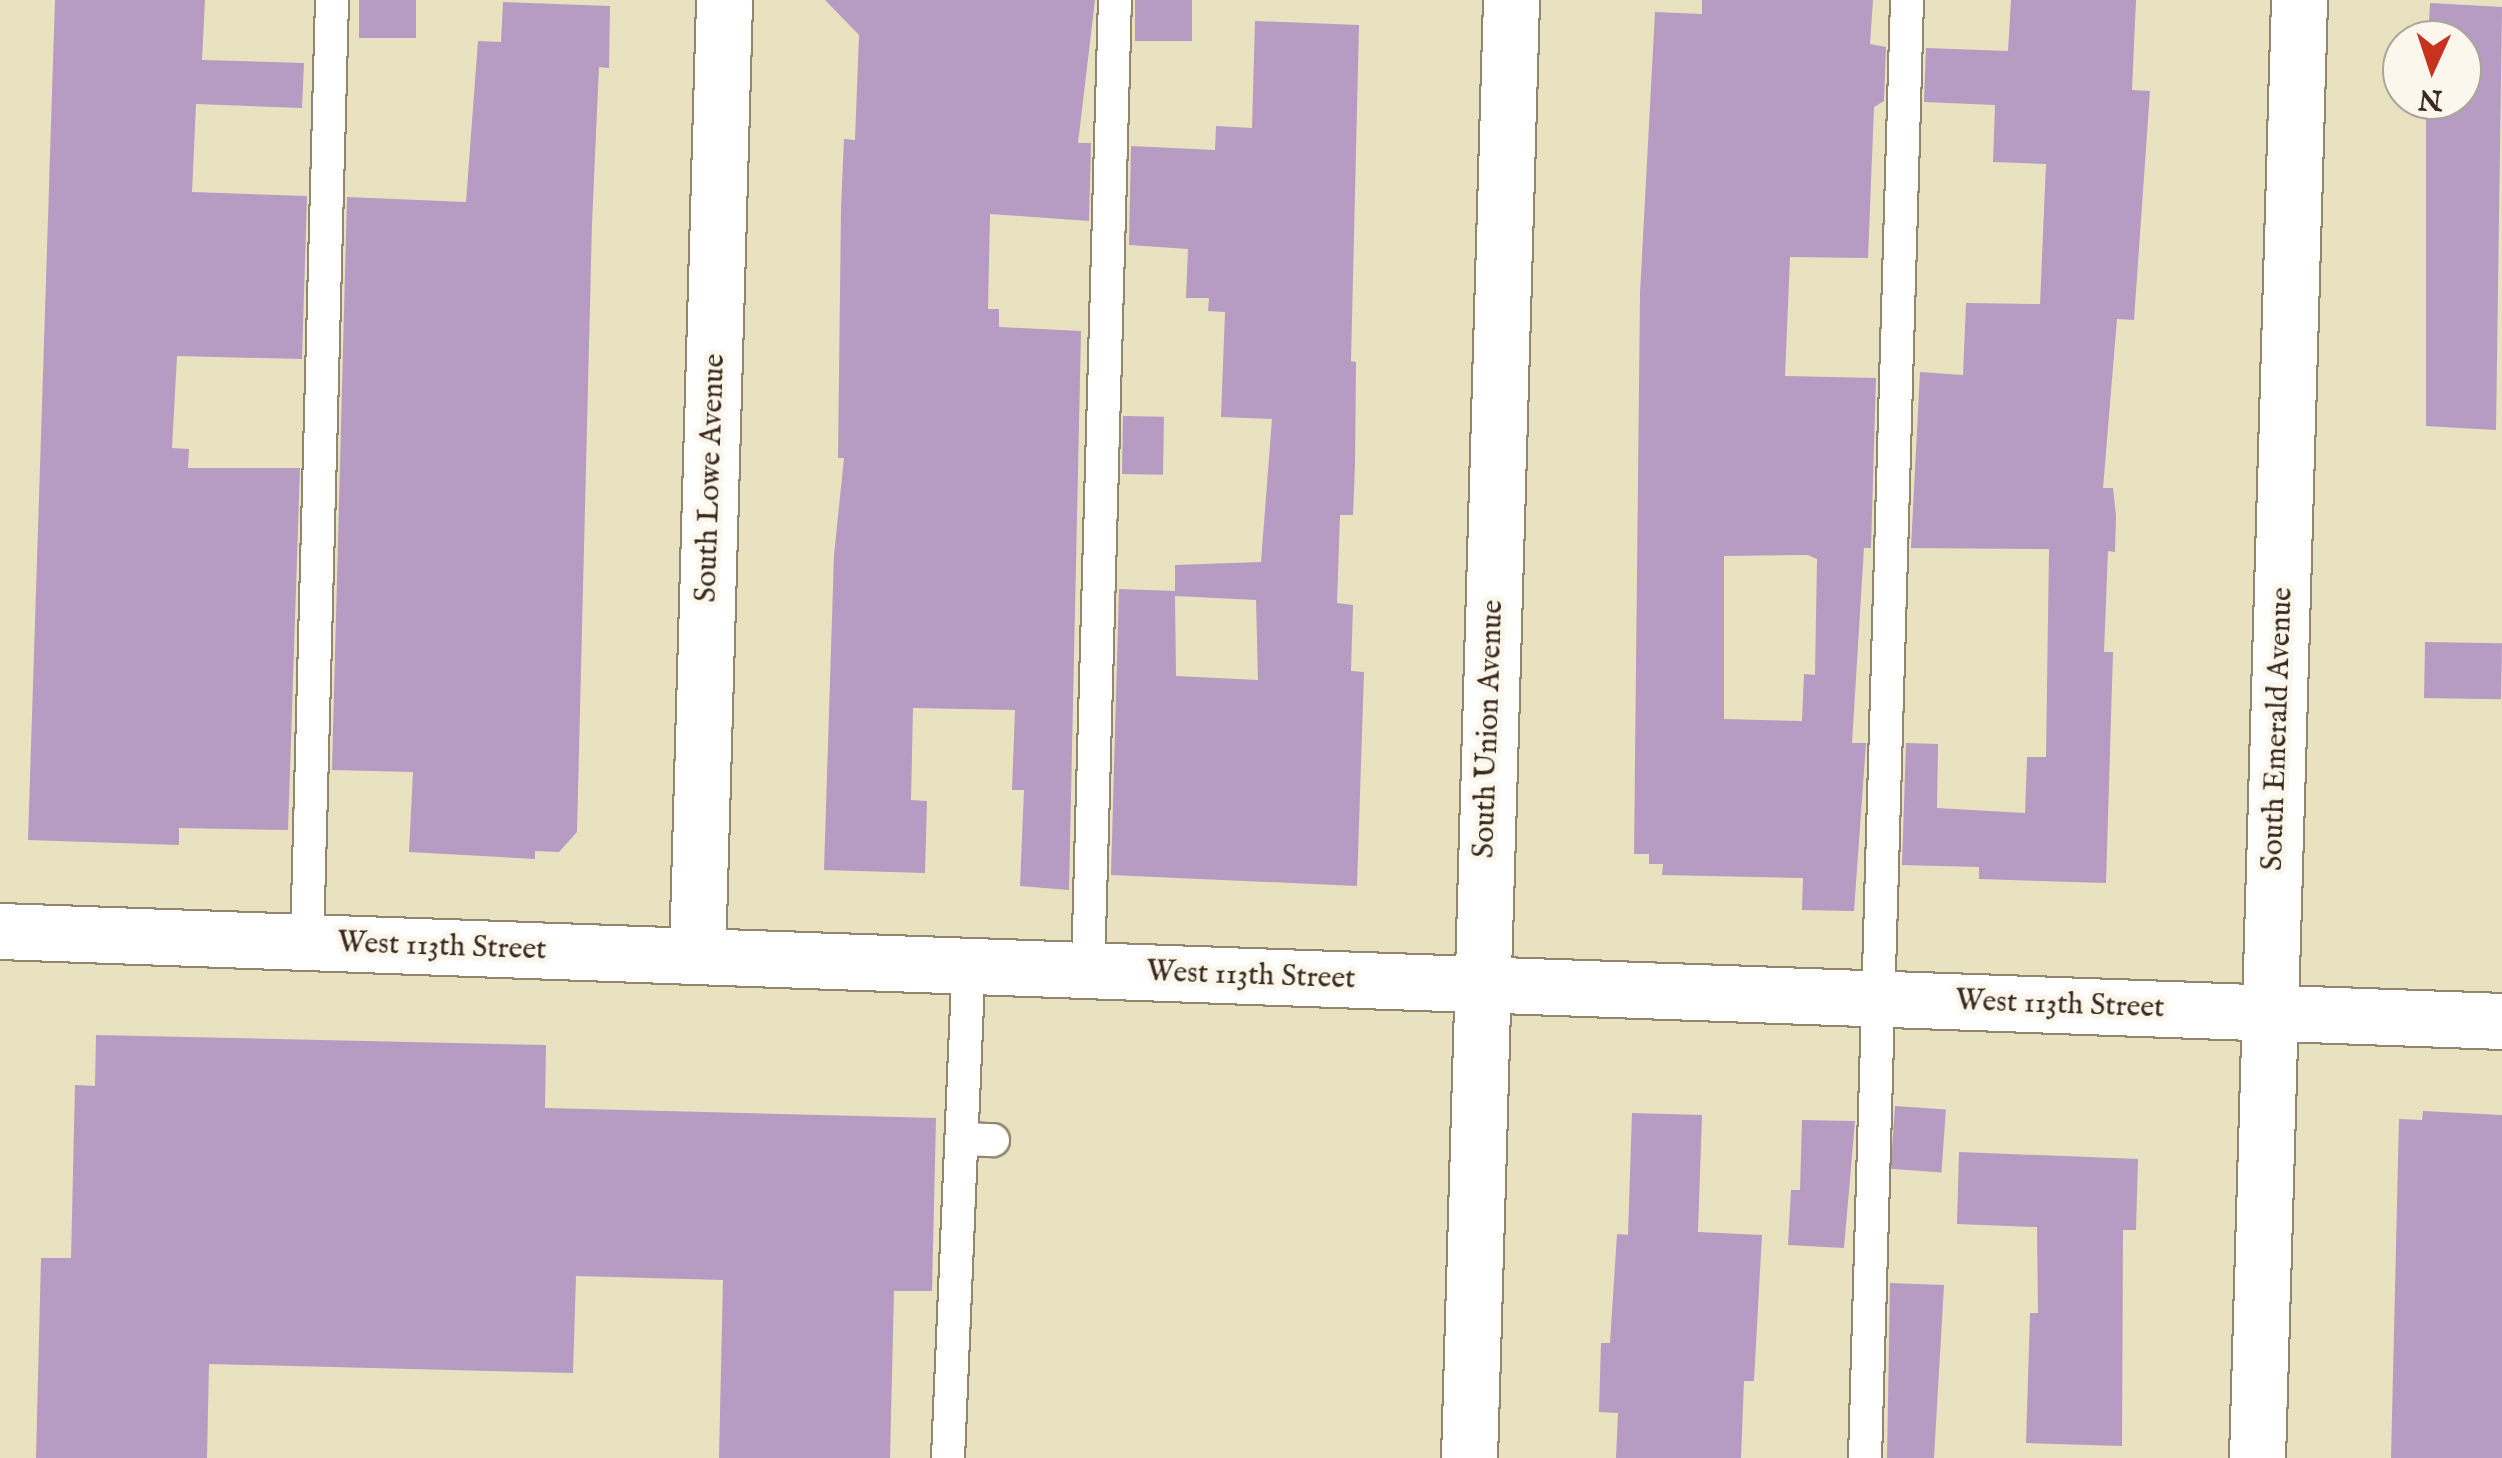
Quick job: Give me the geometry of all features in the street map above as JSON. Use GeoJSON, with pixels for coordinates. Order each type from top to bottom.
{"type":"FeatureCollection","features":[{"type":"Feature","properties":{"kind":"street","name":"South Lowe Avenue"},"geometry":{"type":"LineString","coordinates":[[697,956],[724,0]]}},
{"type":"Feature","properties":{"kind":"street","name":"South Union Avenue"},"geometry":{"type":"LineString","coordinates":[[1469,1458],[1511,0]]}},
{"type":"Feature","properties":{"kind":"street","name":"South Emerald Avenue"},"geometry":{"type":"LineString","coordinates":[[2257,1458],[2299,0]]}},
{"type":"Feature","properties":{"kind":"street","name":"West 113th Street"},"geometry":{"type":"LineString","coordinates":[[0,931],[2502,1020]]}},
{"type":"Feature","properties":{"kind":"lane"},"geometry":{"type":"LineString","coordinates":[[307,942],[332,0]]}},
{"type":"Feature","properties":{"kind":"lane"},"geometry":{"type":"LineString","coordinates":[[1088,970],[1116,0]]}},
{"type":"Feature","properties":{"kind":"lane"},"geometry":{"type":"LineString","coordinates":[[1865,1458],[1907,0]]}},
{"type":"Feature","properties":{"kind":"lane"},"geometry":{"type":"LineString","coordinates":[[959,1450],[971,1299],[977,1139],[969,966]]}},
{"type":"Feature","properties":{"kind":"building"},"geometry":{"type":"Polygon","coordinates":[[[55,0],[205,0],[202,60],[304,63],[302,108],[196,104],[192,192],[307,196],[302,359],[177,356],[172,448],[189,449],[188,468],[300,468],[288,830],[179,828],[179,845],[28,840],[55,0]]]}},
{"type":"Feature","properties":{"kind":"building"},"geometry":{"type":"Polygon","coordinates":[[[359,0],[416,0],[416,38],[359,38],[359,0]]]}},
{"type":"Feature","properties":{"kind":"building"},"geometry":{"type":"Polygon","coordinates":[[[825,0],[1095,0],[1078,143],[1091,143],[1089,221],[990,214],[988,309],[999,309],[999,327],[1081,331],[1069,890],[1020,886],[1024,790],[1012,790],[1015,710],[913,708],[911,800],[927,801],[925,873],[824,870],[834,555],[844,458],[838,458],[841,208],[844,139],[855,140],[859,35],[825,0]]]}},
{"type":"Feature","properties":{"kind":"building"},"geometry":{"type":"Polygon","coordinates":[[[1135,0],[1192,0],[1192,41],[1135,41],[1135,0]]]}},
{"type":"Feature","properties":{"kind":"building"},"geometry":{"type":"Polygon","coordinates":[[[1702,0],[1873,0],[1870,44],[1886,47],[1884,101],[1874,107],[1868,258],[1790,257],[1785,376],[1876,378],[1871,548],[1864,548],[1852,743],[1866,743],[1854,911],[1802,910],[1803,878],[1662,875],[1663,864],[1649,864],[1649,854],[1634,854],[1640,293],[1655,12],[1702,14],[1702,0]],[[1808,555],[1724,556],[1724,719],[1802,721],[1804,674],[1815,675],[1817,559],[1808,555]]]}},
{"type":"Feature","properties":{"kind":"building"},"geometry":{"type":"Polygon","coordinates":[[[2011,0],[2136,0],[2132,90],[2150,91],[2134,320],[2117,319],[2103,488],[2113,488],[2116,516],[2115,552],[2108,551],[2104,652],[2113,652],[2106,883],[1979,879],[1979,867],[1902,865],[1906,743],[1938,744],[1937,808],[2025,813],[2027,757],[2046,757],[2049,549],[1911,548],[1920,372],[1963,375],[1966,303],[2040,304],[2046,164],[1993,162],[1995,105],[1924,102],[1926,48],[2008,51],[2011,0]]]}},
{"type":"Feature","properties":{"kind":"building"},"geometry":{"type":"Polygon","coordinates":[[[503,2],[610,6],[609,68],[599,67],[592,223],[577,832],[559,852],[535,851],[535,859],[409,852],[413,772],[332,770],[347,197],[466,202],[478,41],[501,42],[503,2]]]}},
{"type":"Feature","properties":{"kind":"building"},"geometry":{"type":"Polygon","coordinates":[[[2430,3],[2502,7],[2496,430],[2426,426],[2426,120],[2482,120],[2482,20],[2429,20],[2430,3]]]}},
{"type":"Feature","properties":{"kind":"building"},"geometry":{"type":"Polygon","coordinates":[[[1255,21],[1359,25],[1351,361],[1356,362],[1355,465],[1353,515],[1340,515],[1337,603],[1353,605],[1351,671],[1364,672],[1357,886],[1111,875],[1119,589],[1175,591],[1175,565],[1261,562],[1272,419],[1221,417],[1225,312],[1208,311],[1209,298],[1186,298],[1188,249],[1129,245],[1131,146],[1215,150],[1216,126],[1252,128],[1255,21]],[[1175,596],[1176,676],[1258,680],[1256,600],[1175,596]]]}},
{"type":"Feature","properties":{"kind":"building"},"geometry":{"type":"Polygon","coordinates":[[[1123,416],[1164,417],[1163,475],[1122,474],[1123,416]]]}},
{"type":"Feature","properties":{"kind":"building"},"geometry":{"type":"Polygon","coordinates":[[[2425,642],[2502,643],[2501,699],[2424,698],[2425,642]]]}},
{"type":"Feature","properties":{"kind":"building"},"geometry":{"type":"Polygon","coordinates":[[[96,1035],[546,1045],[545,1108],[936,1118],[932,1291],[894,1291],[890,1458],[719,1458],[723,1280],[576,1276],[573,1373],[209,1364],[207,1458],[36,1458],[41,1258],[71,1258],[75,1085],[95,1086],[96,1035]]]}},
{"type":"Feature","properties":{"kind":"building"},"geometry":{"type":"Polygon","coordinates":[[[1895,1106],[1946,1110],[1941,1172],[1891,1169],[1895,1106]]]}},
{"type":"Feature","properties":{"kind":"building"},"geometry":{"type":"Polygon","coordinates":[[[2423,1111],[2502,1115],[2502,1458],[2391,1458],[2399,1119],[2422,1120],[2423,1111]]]}},
{"type":"Feature","properties":{"kind":"building"},"geometry":{"type":"Polygon","coordinates":[[[1632,1113],[1702,1115],[1698,1232],[1762,1235],[1754,1381],[1744,1381],[1741,1458],[1616,1458],[1618,1413],[1599,1412],[1601,1343],[1610,1343],[1617,1234],[1628,1235],[1632,1113]]]}},
{"type":"Feature","properties":{"kind":"building"},"geometry":{"type":"Polygon","coordinates":[[[1802,1120],[1855,1121],[1844,1248],[1788,1245],[1791,1190],[1800,1190],[1802,1120]]]}},
{"type":"Feature","properties":{"kind":"building"},"geometry":{"type":"Polygon","coordinates":[[[1959,1152],[2138,1159],[2136,1230],[2123,1230],[2122,1446],[2026,1443],[2030,1313],[2038,1313],[2037,1227],[1957,1224],[1959,1152]]]}},
{"type":"Feature","properties":{"kind":"building"},"geometry":{"type":"Polygon","coordinates":[[[1890,1283],[1944,1285],[1934,1458],[1887,1458],[1890,1283]]]}}]}
